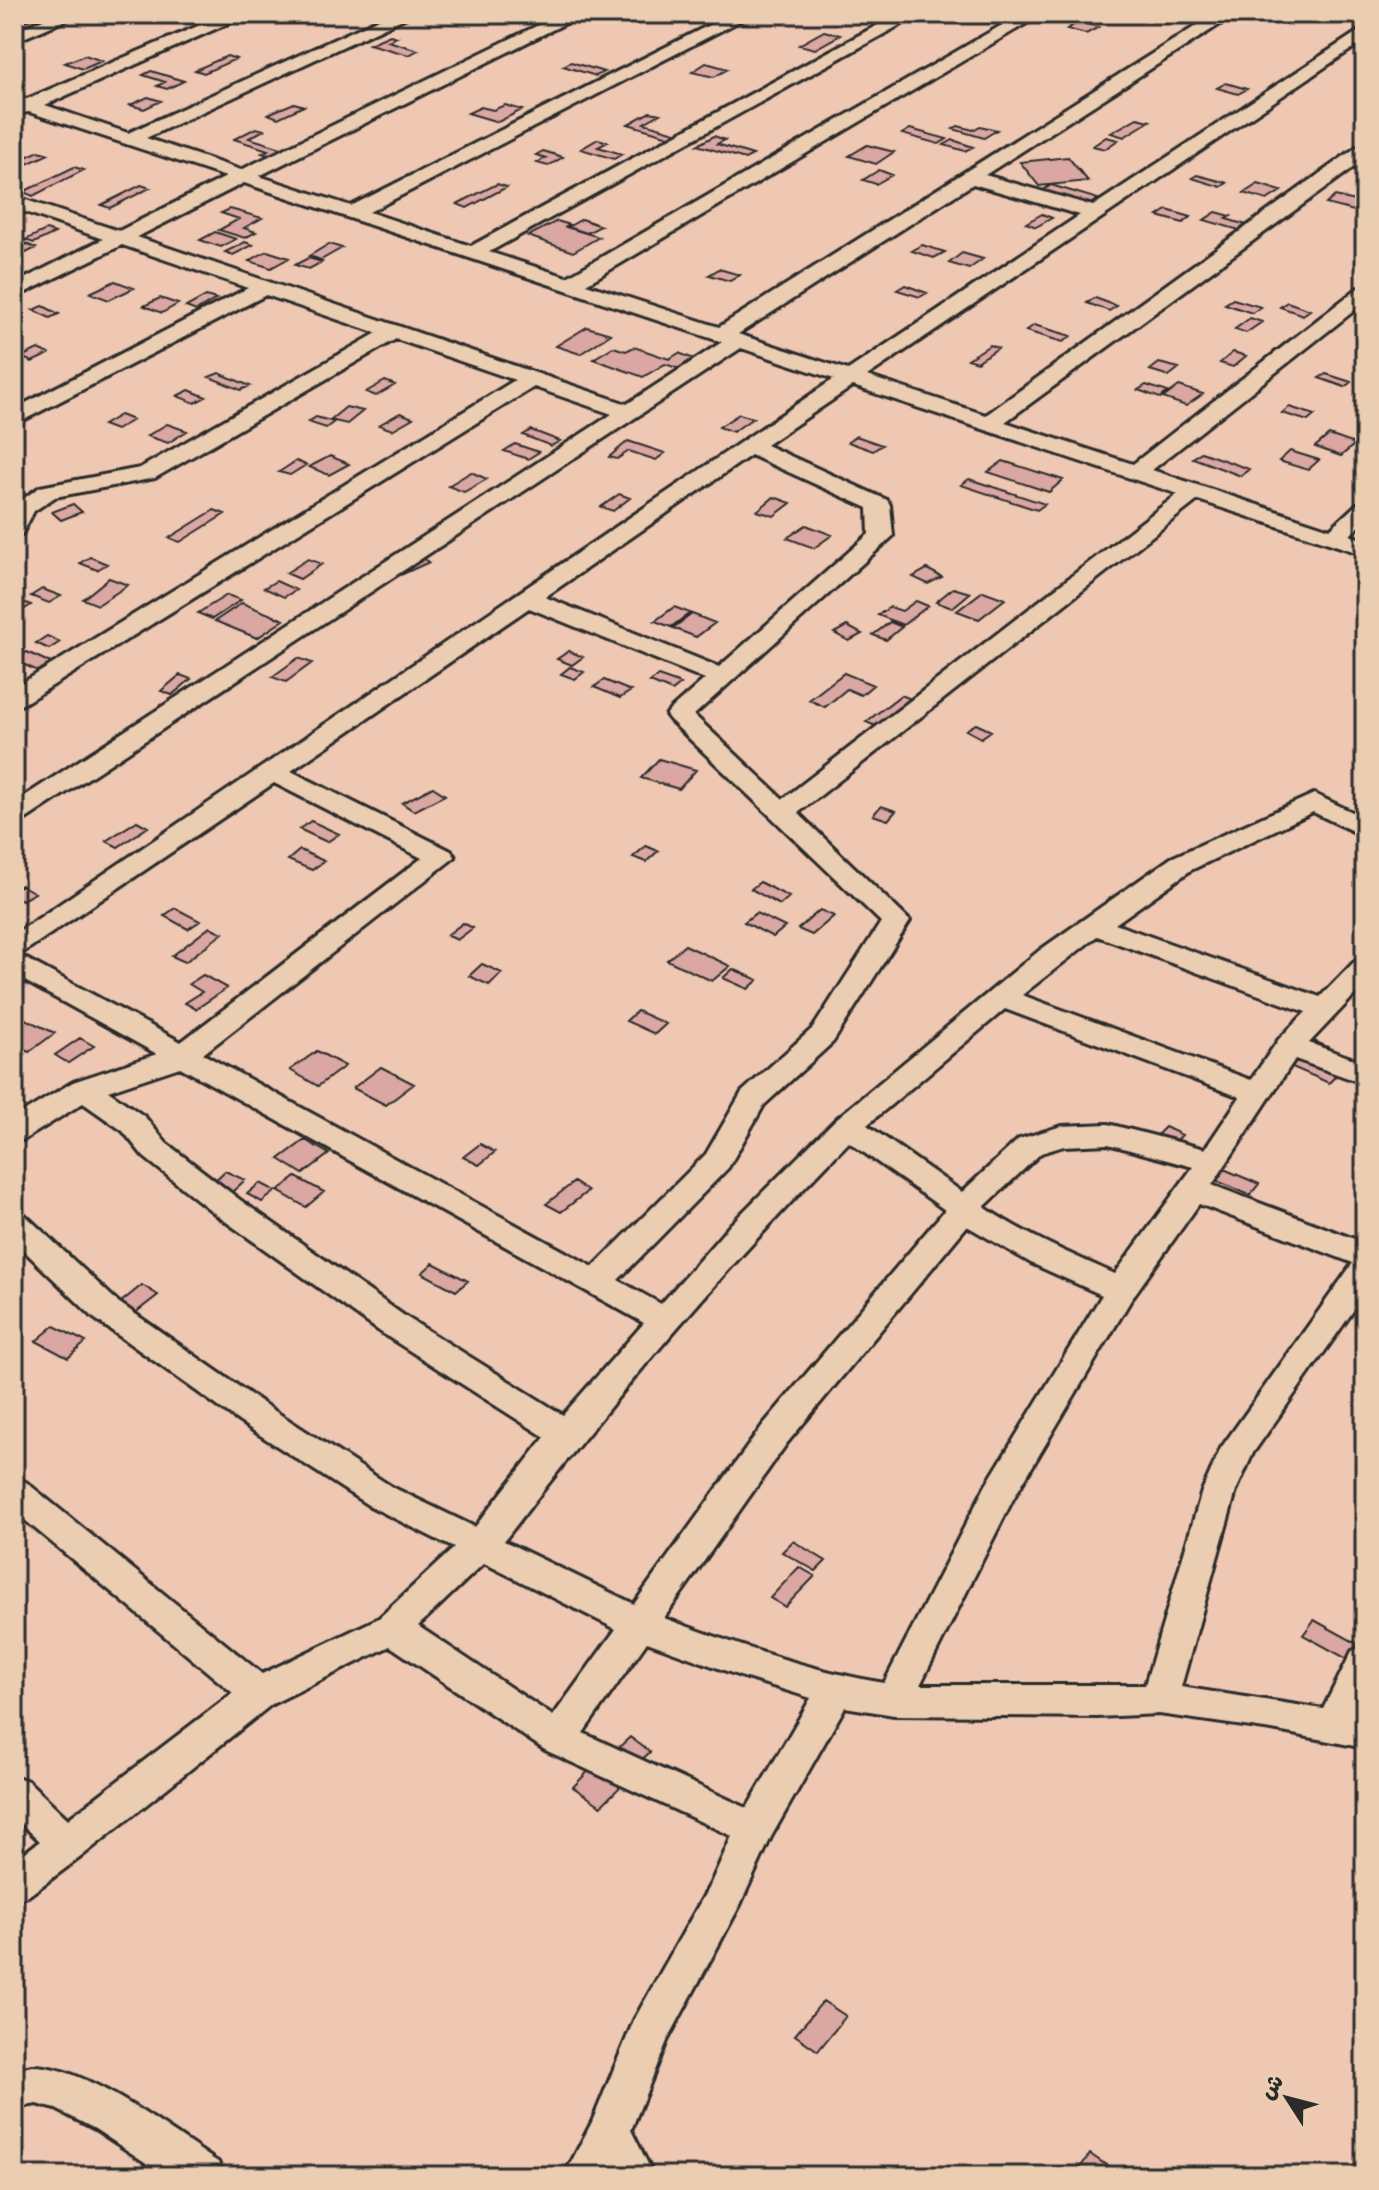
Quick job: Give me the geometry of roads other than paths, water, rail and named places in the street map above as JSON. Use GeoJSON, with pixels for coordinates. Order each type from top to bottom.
{"type":"FeatureCollection","features":[{"type":"Feature","properties":{"kind":"street"},"geometry":{"type":"LineString","coordinates":[[14,37],[71,14]]}},
{"type":"Feature","properties":{"kind":"street"},"geometry":{"type":"LineString","coordinates":[[18,106],[240,14]]}},
{"type":"Feature","properties":{"kind":"street"},"geometry":{"type":"LineString","coordinates":[[129,139],[404,14]]}},
{"type":"Feature","properties":{"kind":"street"},"geometry":{"type":"LineString","coordinates":[[14,292],[575,14]]}},
{"type":"Feature","properties":{"kind":"street"},"geometry":{"type":"LineString","coordinates":[[352,213],[744,14]]}},
{"type":"Feature","properties":{"kind":"street"},"geometry":{"type":"LineString","coordinates":[[472,253],[911,14]]}},
{"type":"Feature","properties":{"kind":"street"},"geometry":{"type":"LineString","coordinates":[[569,285],[1033,14]]}},
{"type":"Feature","properties":{"kind":"street"},"geometry":{"type":"LineString","coordinates":[[14,815],[629,412],[729,338],[970,177],[1227,14]]}},
{"type":"Feature","properties":{"kind":"street"},"geometry":{"type":"LineString","coordinates":[[20,936],[272,772],[749,446],[1365,32]]}},
{"type":"Feature","properties":{"kind":"street"},"geometry":{"type":"LineString","coordinates":[[18,106],[129,139],[1365,548]]}},
{"type":"Feature","properties":{"kind":"street"},"geometry":{"type":"LineString","coordinates":[[989,423],[1365,150]]}},
{"type":"Feature","properties":{"kind":"street"},"geometry":{"type":"LineString","coordinates":[[970,177],[1095,213]]}},
{"type":"Feature","properties":{"kind":"street"},"geometry":{"type":"LineString","coordinates":[[14,202],[629,412]]}},
{"type":"Feature","properties":{"kind":"street"},"geometry":{"type":"LineString","coordinates":[[14,418],[264,288]]}},
{"type":"Feature","properties":{"kind":"street"},"geometry":{"type":"LineString","coordinates":[[1136,472],[1365,292]]}},
{"type":"Feature","properties":{"kind":"street"},"geometry":{"type":"LineString","coordinates":[[14,529],[24,507],[48,492],[147,473],[393,332]]}},
{"type":"Feature","properties":{"kind":"street"},"geometry":{"type":"LineString","coordinates":[[14,699],[532,379]]}},
{"type":"Feature","properties":{"kind":"street"},"geometry":{"type":"LineString","coordinates":[[597,1282],[717,1161],[753,1099],[823,1035],[896,921],[679,715],[881,536],[879,505],[749,446]]}},
{"type":"Feature","properties":{"kind":"street"},"geometry":{"type":"LineString","coordinates":[[782,813],[1195,492]]}},
{"type":"Feature","properties":{"kind":"street"},"geometry":{"type":"LineString","coordinates":[[1333,538],[1365,509]]}},
{"type":"Feature","properties":{"kind":"street"},"geometry":{"type":"LineString","coordinates":[[527,598],[722,677]]}},
{"type":"Feature","properties":{"kind":"street"},"geometry":{"type":"LineString","coordinates":[[14,1132],[84,1089],[182,1056],[441,857],[272,772]]}},
{"type":"Feature","properties":{"kind":"street"},"geometry":{"type":"LineString","coordinates":[[14,1884],[259,1693],[392,1628],[480,1546],[566,1434],[742,1232],[847,1126],[1050,956],[1181,864],[1314,802],[1361,821]]}},
{"type":"Feature","properties":{"kind":"street"},"geometry":{"type":"LineString","coordinates":[[1092,925],[1324,1008]]}},
{"type":"Feature","properties":{"kind":"street"},"geometry":{"type":"LineString","coordinates":[[14,963],[666,1321]]}},
{"type":"Feature","properties":{"kind":"street"},"geometry":{"type":"LineString","coordinates":[[894,1700],[998,1494],[1121,1290],[1193,1190],[1289,1046],[1365,967]]}},
{"type":"Feature","properties":{"kind":"street"},"geometry":{"type":"LineString","coordinates":[[1003,998],[1258,1093]]}},
{"type":"Feature","properties":{"kind":"street"},"geometry":{"type":"LineString","coordinates":[[1289,1046],[1365,1074]]}},
{"type":"Feature","properties":{"kind":"street"},"geometry":{"type":"LineString","coordinates":[[84,1089],[134,1124],[155,1150],[229,1208],[394,1325],[566,1434]]}},
{"type":"Feature","properties":{"kind":"street"},"geometry":{"type":"LineString","coordinates":[[847,1126],[965,1207],[977,1219],[1042,1255],[1121,1290]]}},
{"type":"Feature","properties":{"kind":"street"},"geometry":{"type":"LineString","coordinates":[[558,1739],[775,1434],[965,1207],[1030,1146],[1046,1139],[1125,1136],[1212,1162]]}},
{"type":"Feature","properties":{"kind":"street"},"geometry":{"type":"LineString","coordinates":[[1193,1190],[1365,1255]]}},
{"type":"Feature","properties":{"kind":"street"},"geometry":{"type":"LineString","coordinates":[[14,1223],[106,1310],[252,1413],[380,1496],[640,1624],[753,1666],[835,1690],[894,1700],[1097,1702],[1159,1699],[1350,1729],[1365,1661]]}},
{"type":"Feature","properties":{"kind":"street"},"geometry":{"type":"LineString","coordinates":[[1159,1699],[1219,1491],[1238,1448],[1365,1270]]}},
{"type":"Feature","properties":{"kind":"street"},"geometry":{"type":"LineString","coordinates":[[14,1491],[259,1693]]}},
{"type":"Feature","properties":{"kind":"street"},"geometry":{"type":"LineString","coordinates":[[392,1628],[558,1739],[755,1829]]}},
{"type":"Feature","properties":{"kind":"street"},"geometry":{"type":"LineString","coordinates":[[585,2176],[609,2132],[649,2033],[726,1893],[755,1829],[835,1690]]}},
{"type":"Feature","properties":{"kind":"street"},"geometry":{"type":"LineString","coordinates":[[14,1792],[68,1844]]}},
{"type":"Feature","properties":{"kind":"street"},"geometry":{"type":"LineString","coordinates":[[14,2089],[32,2085],[48,2086],[94,2107],[203,2176]]}},
{"type":"Feature","properties":{"kind":"street"},"geometry":{"type":"LineString","coordinates":[[609,2132],[633,2176]]}}]}
